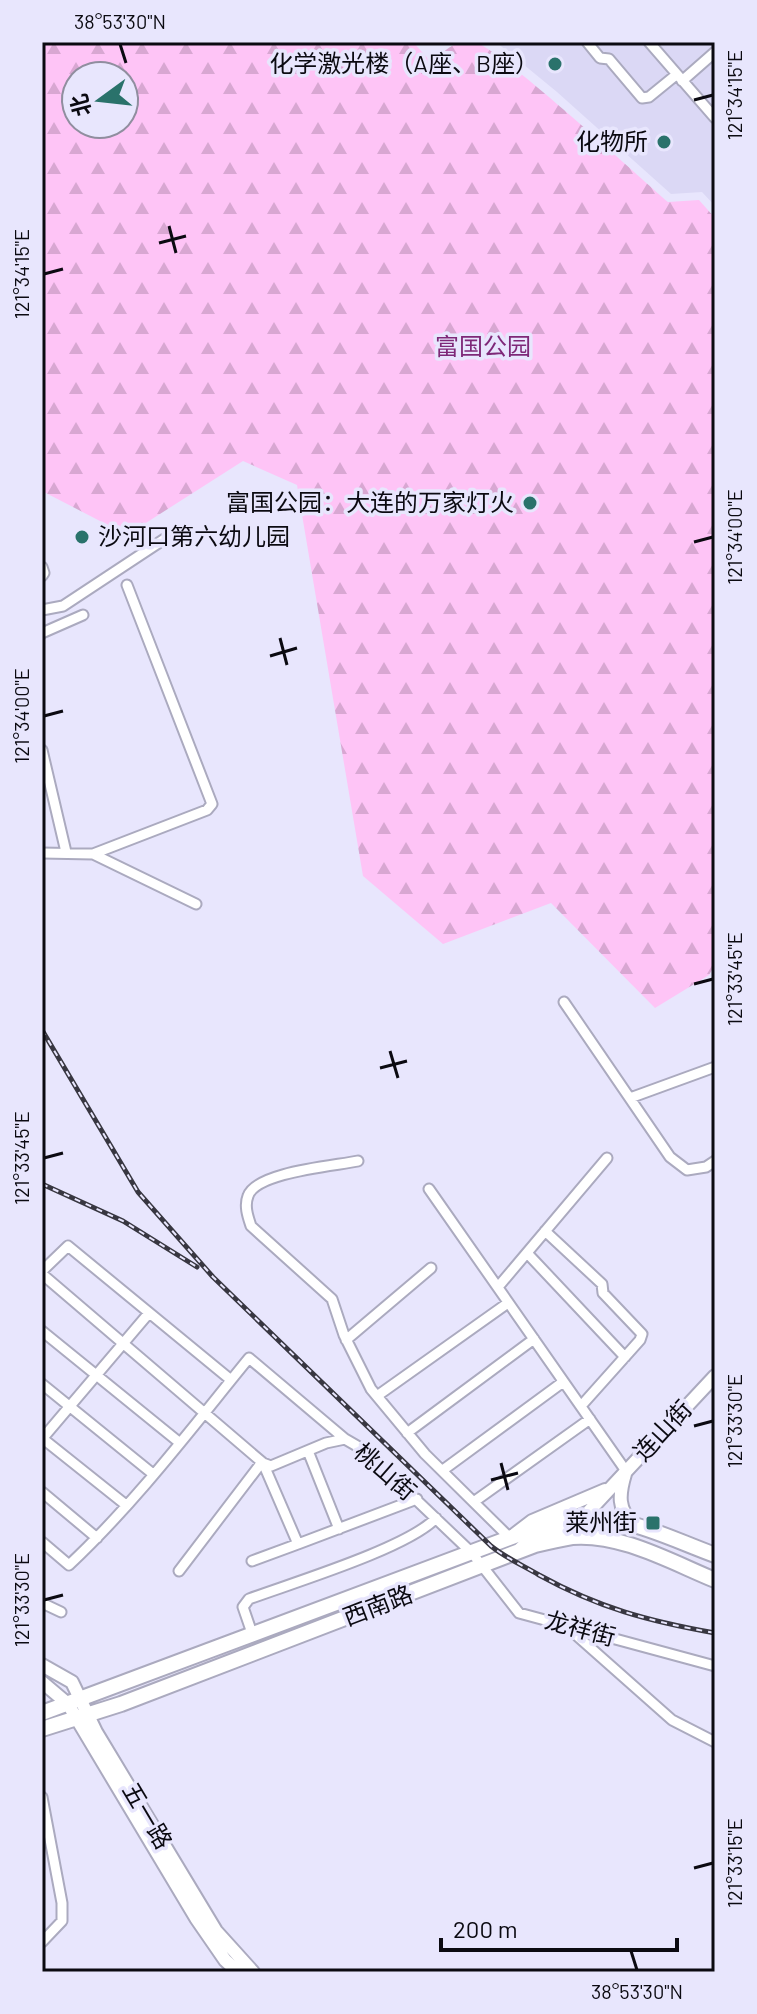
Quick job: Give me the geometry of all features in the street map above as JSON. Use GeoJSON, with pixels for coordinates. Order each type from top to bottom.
{"type":"FeatureCollection","features":[{"type":"Feature","properties":{"kind":"main road","name":"连山街"},"geometry":{"type":"LineString","coordinates":[[585,1517],[715,1376]]}},
{"type":"Feature","properties":{"kind":"main road"},"geometry":{"type":"LineString","coordinates":[[626,1471],[620,1502],[626,1517],[634,1524]]}},
{"type":"Feature","properties":{"kind":"main road"},"geometry":{"type":"LineString","coordinates":[[515,1544],[532,1521],[612,1486]]}},
{"type":"Feature","properties":{"kind":"main road","name":"西南路"},"geometry":{"type":"LineString","coordinates":[[42,1713],[476,1559],[515,1544],[555,1521],[585,1517],[619,1519],[715,1555]]}},
{"type":"Feature","properties":{"kind":"main road","name":"西南路"},"geometry":{"type":"LineString","coordinates":[[515,1544],[571,1537],[605,1540],[642,1549],[715,1580]]}},
{"type":"Feature","properties":{"kind":"main road","name":"西南路"},"geometry":{"type":"LineString","coordinates":[[42,1729],[82,1717],[443,1582],[476,1559]]}},
{"type":"Feature","properties":{"kind":"main road","name":"五一路"},"geometry":{"type":"LineString","coordinates":[[42,1665],[72,1682],[75,1702],[82,1717],[196,1918],[225,1960],[238,1972]]}},
{"type":"Feature","properties":{"kind":"main road","name":"五一路"},"geometry":{"type":"LineString","coordinates":[[42,1682],[75,1702]]}},
{"type":"Feature","properties":{"kind":"main road","name":"五一路"},"geometry":{"type":"LineString","coordinates":[[82,1717],[96,1732],[216,1931],[253,1972]]}},
{"type":"Feature","properties":{"kind":"street"},"geometry":{"type":"LineString","coordinates":[[587,42],[600,58],[609,59],[642,98],[649,97],[715,52]]}},
{"type":"Feature","properties":{"kind":"street"},"geometry":{"type":"LineString","coordinates":[[649,42],[715,118]]}},
{"type":"Feature","properties":{"kind":"street"},"geometry":{"type":"LineString","coordinates":[[42,610],[63,606],[166,538]]}},
{"type":"Feature","properties":{"kind":"street"},"geometry":{"type":"LineString","coordinates":[[42,567],[42,576]]}},
{"type":"Feature","properties":{"kind":"street"},"geometry":{"type":"LineString","coordinates":[[93,854],[207,810],[212,804],[127,585]]}},
{"type":"Feature","properties":{"kind":"street"},"geometry":{"type":"LineString","coordinates":[[42,633],[83,615]]}},
{"type":"Feature","properties":{"kind":"street"},"geometry":{"type":"LineString","coordinates":[[42,750],[66,852]]}},
{"type":"Feature","properties":{"kind":"street"},"geometry":{"type":"LineString","coordinates":[[42,853],[93,854],[196,904]]}},
{"type":"Feature","properties":{"kind":"street"},"geometry":{"type":"LineString","coordinates":[[564,1002],[670,1157],[687,1170],[706,1167],[715,1161]]}},
{"type":"Feature","properties":{"kind":"street"},"geometry":{"type":"LineString","coordinates":[[630,1098],[715,1067]]}},
{"type":"Feature","properties":{"kind":"street"},"geometry":{"type":"LineString","coordinates":[[498,1287],[607,1158]]}},
{"type":"Feature","properties":{"kind":"street"},"geometry":{"type":"LineString","coordinates":[[358,1161],[271,1177],[257,1183],[248,1194],[246,1213],[251,1226],[332,1299],[346,1340],[377,1396],[425,1454],[515,1544]]}},
{"type":"Feature","properties":{"kind":"street"},"geometry":{"type":"LineString","coordinates":[[429,1189],[626,1471]]}},
{"type":"Feature","properties":{"kind":"street"},"geometry":{"type":"LineString","coordinates":[[545,1231],[602,1284],[603,1293],[642,1334],[581,1406]]}},
{"type":"Feature","properties":{"kind":"street"},"geometry":{"type":"LineString","coordinates":[[231,1380],[68,1246],[42,1273],[263,1463],[298,1544]]}},
{"type":"Feature","properties":{"kind":"street"},"geometry":{"type":"LineString","coordinates":[[527,1253],[625,1357]]}},
{"type":"Feature","properties":{"kind":"street"},"geometry":{"type":"LineString","coordinates":[[346,1340],[431,1268]]}},
{"type":"Feature","properties":{"kind":"street"},"geometry":{"type":"LineString","coordinates":[[377,1396],[508,1303]]}},
{"type":"Feature","properties":{"kind":"street"},"geometry":{"type":"LineString","coordinates":[[126,1505],[42,1438],[149,1313]]}},
{"type":"Feature","properties":{"kind":"street"},"geometry":{"type":"LineString","coordinates":[[42,1331],[180,1443]]}},
{"type":"Feature","properties":{"kind":"street"},"geometry":{"type":"LineString","coordinates":[[407,1433],[534,1339]]}},
{"type":"Feature","properties":{"kind":"street"},"geometry":{"type":"LineString","coordinates":[[42,1542],[69,1565],[97,1538],[180,1443],[249,1358],[345,1439]]}},
{"type":"Feature","properties":{"kind":"street"},"geometry":{"type":"LineString","coordinates":[[443,1470],[563,1382]]}},
{"type":"Feature","properties":{"kind":"street"},"geometry":{"type":"LineString","coordinates":[[42,1384],[153,1474]]}},
{"type":"Feature","properties":{"kind":"street"},"geometry":{"type":"LineString","coordinates":[[475,1501],[590,1419]]}},
{"type":"Feature","properties":{"kind":"street","name":"桃山街"},"geometry":{"type":"LineString","coordinates":[[263,1463],[271,1466],[345,1439],[364,1450],[476,1559]]}},
{"type":"Feature","properties":{"kind":"street"},"geometry":{"type":"LineString","coordinates":[[308,1451],[339,1529]]}},
{"type":"Feature","properties":{"kind":"street"},"geometry":{"type":"LineString","coordinates":[[179,1571],[263,1463]]}},
{"type":"Feature","properties":{"kind":"street"},"geometry":{"type":"LineString","coordinates":[[42,1492],[97,1538]]}},
{"type":"Feature","properties":{"kind":"street"},"geometry":{"type":"LineString","coordinates":[[252,1561],[417,1499]]}},
{"type":"Feature","properties":{"kind":"street"},"geometry":{"type":"LineString","coordinates":[[253,1636],[243,1607],[249,1599],[378,1550],[427,1528],[436,1518]]}},
{"type":"Feature","properties":{"kind":"street","name":"龙祥街"},"geometry":{"type":"LineString","coordinates":[[476,1559],[519,1613],[715,1666]]}},
{"type":"Feature","properties":{"kind":"street"},"geometry":{"type":"LineString","coordinates":[[42,1603],[61,1612]]}},
{"type":"Feature","properties":{"kind":"street"},"geometry":{"type":"LineString","coordinates":[[564,1625],[672,1720],[715,1742]]}},
{"type":"Feature","properties":{"kind":"street"},"geometry":{"type":"LineString","coordinates":[[42,1797],[62,1903],[62,1921],[42,1942]]}},
{"type":"Feature","properties":{"kind":"shaded area","name":"化物所"},"geometry":{"type":"Polygon","coordinates":[[[496,42],[715,42],[715,206],[702,192],[671,194],[496,42]]]}},
{"type":"Feature","properties":{"kind":"green space","name":"富国公园"},"geometry":{"type":"Polygon","coordinates":[[[42,42],[413,42],[431,62],[455,44],[474,42],[537,87],[668,202],[699,200],[715,218],[715,965],[709,975],[655,1008],[551,903],[443,944],[363,876],[297,485],[243,461],[127,535],[42,491],[42,42]]]}},
{"type":"Feature","properties":{"kind":"railway"},"geometry":{"type":"LineString","coordinates":[[42,1030],[138,1192],[213,1277],[491,1546],[539,1575],[603,1605],[668,1624],[715,1633]]}},
{"type":"Feature","properties":{"kind":"railway"},"geometry":{"type":"LineString","coordinates":[[42,1184],[123,1221],[197,1267]]}},
{"type":"Feature","properties":{"kind":"place","name":"化学激光楼（A座、B座）"},"geometry":{"type":"Point","coordinates":[555,64]}},
{"type":"Feature","properties":{"kind":"place","name":"化物所"},"geometry":{"type":"Point","coordinates":[664,142]}},
{"type":"Feature","properties":{"kind":"place","name":"富国公园：大连的万家灯火"},"geometry":{"type":"Point","coordinates":[530,503]}},
{"type":"Feature","properties":{"kind":"place","name":"沙河口第六幼儿园"},"geometry":{"type":"Point","coordinates":[82,537]}},
{"type":"Feature","properties":{"kind":"place","name":"莱州街"},"geometry":{"type":"Point","coordinates":[653,1523]}}]}
